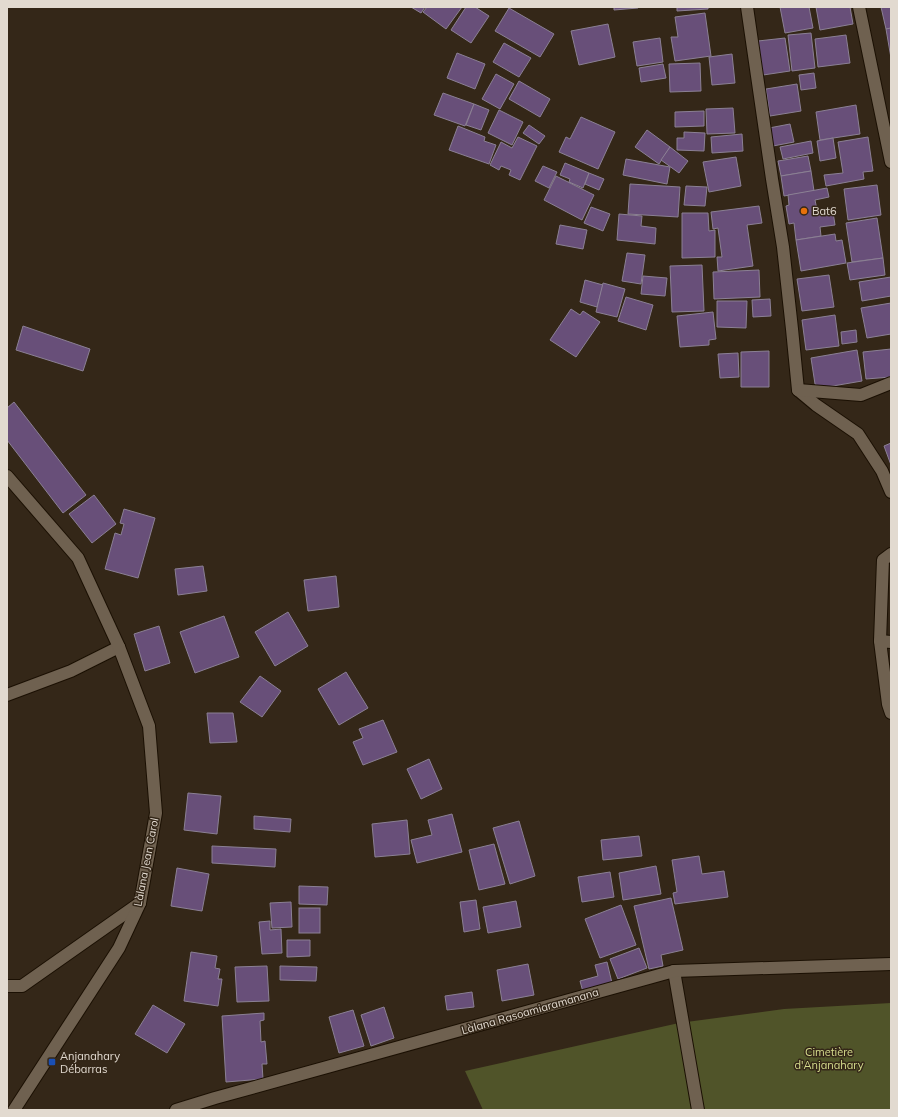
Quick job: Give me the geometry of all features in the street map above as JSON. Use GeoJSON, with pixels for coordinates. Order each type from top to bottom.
{"type":"FeatureCollection","features":[{"type":"Feature","properties":{"kind":"main road"},"geometry":{"type":"LineString","coordinates":[[747,7],[783,247],[798,390],[816,405],[858,434],[882,471],[891,492]]}},
{"type":"Feature","properties":{"kind":"main road"},"geometry":{"type":"LineString","coordinates":[[859,7],[891,162]]}},
{"type":"Feature","properties":{"kind":"main road"},"geometry":{"type":"LineString","coordinates":[[798,390],[861,395],[891,383]]}},
{"type":"Feature","properties":{"kind":"main road","name":"Làlana Jean Carol"},"geometry":{"type":"LineString","coordinates":[[7,476],[78,558],[119,647],[149,726],[156,813],[140,903],[119,948],[14,1110]]}},
{"type":"Feature","properties":{"kind":"main road"},"geometry":{"type":"LineString","coordinates":[[891,554],[883,560],[888,704],[891,713]]}},
{"type":"Feature","properties":{"kind":"main road"},"geometry":{"type":"LineString","coordinates":[[7,695],[71,671],[119,647]]}},
{"type":"Feature","properties":{"kind":"main road"},"geometry":{"type":"LineString","coordinates":[[7,986],[22,986],[140,903]]}},
{"type":"Feature","properties":{"kind":"main road","name":"Làlana Rasoamiaramanana"},"geometry":{"type":"LineString","coordinates":[[176,1110],[674,971],[891,964]]}},
{"type":"Feature","properties":{"kind":"main road"},"geometry":{"type":"LineString","coordinates":[[674,971],[698,1110]]}},
{"type":"Feature","properties":{"kind":"green space","name":"Cimetière d'Anjanahary"},"geometry":{"type":"Polygon","coordinates":[[[891,1003],[891,1110],[483,1110],[465,1071],[679,1023],[784,1009],[891,1003]]]}},
{"type":"Feature","properties":{"kind":"building"},"geometry":{"type":"Polygon","coordinates":[[[411,7],[425,7],[421,13],[411,7]]]}},
{"type":"Feature","properties":{"kind":"building"},"geometry":{"type":"Polygon","coordinates":[[[427,7],[462,7],[446,29],[423,12],[427,7]]]}},
{"type":"Feature","properties":{"kind":"building"},"geometry":{"type":"Polygon","coordinates":[[[466,7],[475,7],[489,16],[471,43],[451,30],[466,7]]]}},
{"type":"Feature","properties":{"kind":"building"},"geometry":{"type":"Polygon","coordinates":[[[614,7],[638,7],[638,8],[614,10],[614,7]]]}},
{"type":"Feature","properties":{"kind":"building"},"geometry":{"type":"Polygon","coordinates":[[[677,7],[708,7],[708,9],[677,11],[677,7]]]}},
{"type":"Feature","properties":{"kind":"building"},"geometry":{"type":"Polygon","coordinates":[[[780,7],[809,7],[813,28],[785,33],[780,7]]]}},
{"type":"Feature","properties":{"kind":"building"},"geometry":{"type":"Polygon","coordinates":[[[816,7],[850,7],[853,24],[820,30],[816,7]]]}},
{"type":"Feature","properties":{"kind":"building"},"geometry":{"type":"Polygon","coordinates":[[[881,7],[891,7],[891,28],[886,29],[881,7]]]}},
{"type":"Feature","properties":{"kind":"building"},"geometry":{"type":"Polygon","coordinates":[[[509,8],[554,34],[540,57],[495,31],[509,8]]]}},
{"type":"Feature","properties":{"kind":"building"},"geometry":{"type":"Polygon","coordinates":[[[705,13],[711,56],[675,61],[671,37],[678,37],[675,17],[705,13]]]}},
{"type":"Feature","properties":{"kind":"building"},"geometry":{"type":"Polygon","coordinates":[[[608,24],[615,57],[579,65],[571,31],[608,24]]]}},
{"type":"Feature","properties":{"kind":"building"},"geometry":{"type":"Polygon","coordinates":[[[891,28],[891,58],[886,29],[891,28]]]}},
{"type":"Feature","properties":{"kind":"building"},"geometry":{"type":"Polygon","coordinates":[[[811,33],[815,68],[792,71],[788,35],[811,33]]]}},
{"type":"Feature","properties":{"kind":"building"},"geometry":{"type":"Polygon","coordinates":[[[846,35],[850,63],[818,67],[815,39],[846,35]]]}},
{"type":"Feature","properties":{"kind":"building"},"geometry":{"type":"Polygon","coordinates":[[[660,38],[663,62],[637,66],[633,42],[660,38]]]}},
{"type":"Feature","properties":{"kind":"building"},"geometry":{"type":"Polygon","coordinates":[[[785,38],[790,71],[763,75],[758,41],[785,38]]]}},
{"type":"Feature","properties":{"kind":"building"},"geometry":{"type":"Polygon","coordinates":[[[504,43],[531,58],[519,77],[493,62],[504,43]]]}},
{"type":"Feature","properties":{"kind":"building"},"geometry":{"type":"Polygon","coordinates":[[[457,53],[485,64],[475,89],[447,78],[457,53]]]}},
{"type":"Feature","properties":{"kind":"building"},"geometry":{"type":"Polygon","coordinates":[[[732,54],[735,83],[712,85],[709,57],[732,54]]]}},
{"type":"Feature","properties":{"kind":"building"},"geometry":{"type":"Polygon","coordinates":[[[700,63],[701,91],[670,92],[669,64],[700,63]]]}},
{"type":"Feature","properties":{"kind":"building"},"geometry":{"type":"Polygon","coordinates":[[[663,64],[666,78],[641,82],[639,68],[663,64]]]}},
{"type":"Feature","properties":{"kind":"building"},"geometry":{"type":"Polygon","coordinates":[[[814,73],[816,88],[801,90],[799,75],[814,73]]]}},
{"type":"Feature","properties":{"kind":"building"},"geometry":{"type":"Polygon","coordinates":[[[496,74],[514,84],[500,109],[482,99],[496,74]]]}},
{"type":"Feature","properties":{"kind":"building"},"geometry":{"type":"Polygon","coordinates":[[[519,81],[550,99],[540,117],[509,99],[519,81]]]}},
{"type":"Feature","properties":{"kind":"building"},"geometry":{"type":"Polygon","coordinates":[[[797,84],[801,111],[770,116],[766,89],[797,84]]]}},
{"type":"Feature","properties":{"kind":"building"},"geometry":{"type":"Polygon","coordinates":[[[443,93],[474,104],[465,126],[434,115],[443,93]]]}},
{"type":"Feature","properties":{"kind":"building"},"geometry":{"type":"Polygon","coordinates":[[[474,104],[489,110],[481,130],[466,125],[474,104]]]}},
{"type":"Feature","properties":{"kind":"building"},"geometry":{"type":"Polygon","coordinates":[[[856,105],[860,134],[820,140],[816,112],[856,105]]]}},
{"type":"Feature","properties":{"kind":"building"},"geometry":{"type":"Polygon","coordinates":[[[733,108],[735,133],[707,134],[706,109],[733,108]]]}},
{"type":"Feature","properties":{"kind":"building"},"geometry":{"type":"Polygon","coordinates":[[[499,110],[523,122],[512,145],[488,133],[499,110]]]}},
{"type":"Feature","properties":{"kind":"building"},"geometry":{"type":"Polygon","coordinates":[[[704,111],[704,126],[675,127],[675,112],[704,111]]]}},
{"type":"Feature","properties":{"kind":"building"},"geometry":{"type":"Polygon","coordinates":[[[581,117],[615,132],[598,169],[559,152],[566,137],[570,139],[581,117]]]}},
{"type":"Feature","properties":{"kind":"building"},"geometry":{"type":"Polygon","coordinates":[[[790,124],[794,142],[773,146],[769,128],[790,124]]]}},
{"type":"Feature","properties":{"kind":"building"},"geometry":{"type":"Polygon","coordinates":[[[529,125],[545,136],[539,144],[523,133],[529,125]]]}},
{"type":"Feature","properties":{"kind":"building"},"geometry":{"type":"Polygon","coordinates":[[[458,126],[485,137],[484,141],[496,145],[489,164],[449,150],[458,126]]]}},
{"type":"Feature","properties":{"kind":"building"},"geometry":{"type":"Polygon","coordinates":[[[647,130],[670,147],[659,164],[635,147],[647,130]]]}},
{"type":"Feature","properties":{"kind":"building"},"geometry":{"type":"Polygon","coordinates":[[[684,132],[705,133],[704,151],[677,150],[677,138],[684,138],[684,132]]]}},
{"type":"Feature","properties":{"kind":"building"},"geometry":{"type":"Polygon","coordinates":[[[742,134],[743,151],[712,153],[711,137],[742,134]]]}},
{"type":"Feature","properties":{"kind":"building"},"geometry":{"type":"Polygon","coordinates":[[[518,137],[537,146],[520,180],[509,175],[511,170],[501,166],[499,170],[490,165],[501,142],[512,148],[518,137]]]}},
{"type":"Feature","properties":{"kind":"building"},"geometry":{"type":"Polygon","coordinates":[[[868,137],[873,171],[863,172],[864,179],[826,186],[824,175],[843,173],[838,142],[868,137]]]}},
{"type":"Feature","properties":{"kind":"building"},"geometry":{"type":"Polygon","coordinates":[[[833,138],[836,158],[820,161],[817,141],[833,138]]]}},
{"type":"Feature","properties":{"kind":"building"},"geometry":{"type":"Polygon","coordinates":[[[811,141],[813,153],[783,159],[780,147],[811,141]]]}},
{"type":"Feature","properties":{"kind":"building"},"geometry":{"type":"Polygon","coordinates":[[[670,147],[688,161],[679,173],[661,160],[670,147]]]}},
{"type":"Feature","properties":{"kind":"building"},"geometry":{"type":"Polygon","coordinates":[[[808,156],[811,171],[781,176],[778,161],[808,156]]]}},
{"type":"Feature","properties":{"kind":"building"},"geometry":{"type":"Polygon","coordinates":[[[736,157],[741,186],[709,192],[703,162],[736,157]]]}},
{"type":"Feature","properties":{"kind":"building"},"geometry":{"type":"Polygon","coordinates":[[[626,159],[670,167],[667,184],[623,175],[626,159]]]}},
{"type":"Feature","properties":{"kind":"building"},"geometry":{"type":"Polygon","coordinates":[[[565,163],[589,173],[583,188],[569,182],[570,179],[560,175],[565,163]]]}},
{"type":"Feature","properties":{"kind":"building"},"geometry":{"type":"Polygon","coordinates":[[[543,166],[557,172],[549,188],[535,181],[543,166]]]}},
{"type":"Feature","properties":{"kind":"building"},"geometry":{"type":"Polygon","coordinates":[[[811,171],[814,191],[784,196],[781,176],[811,171]]]}},
{"type":"Feature","properties":{"kind":"building"},"geometry":{"type":"Polygon","coordinates":[[[589,173],[604,179],[599,190],[585,184],[589,173]]]}},
{"type":"Feature","properties":{"kind":"building"},"geometry":{"type":"Polygon","coordinates":[[[556,176],[594,195],[582,220],[544,200],[556,176]]]}},
{"type":"Feature","properties":{"kind":"building"},"geometry":{"type":"Polygon","coordinates":[[[630,184],[680,187],[678,217],[628,214],[630,184]]]}},
{"type":"Feature","properties":{"kind":"building"},"geometry":{"type":"Polygon","coordinates":[[[877,185],[881,215],[848,220],[844,189],[877,185]]]}},
{"type":"Feature","properties":{"kind":"building"},"geometry":{"type":"Polygon","coordinates":[[[686,186],[707,187],[705,206],[684,205],[686,186]]]}},
{"type":"Feature","properties":{"kind":"building"},"geometry":{"type":"Polygon","coordinates":[[[827,188],[829,197],[815,200],[818,215],[833,212],[835,225],[820,227],[821,236],[796,240],[794,223],[789,224],[786,206],[789,205],[788,195],[827,188]]]}},
{"type":"Feature","properties":{"kind":"building"},"geometry":{"type":"Polygon","coordinates":[[[759,206],[762,223],[747,225],[753,266],[718,271],[717,257],[722,257],[718,228],[713,229],[711,212],[759,206]]]}},
{"type":"Feature","properties":{"kind":"building"},"geometry":{"type":"Polygon","coordinates":[[[591,207],[610,214],[603,231],[584,223],[591,207]]]}},
{"type":"Feature","properties":{"kind":"building"},"geometry":{"type":"Polygon","coordinates":[[[682,213],[708,213],[709,231],[715,230],[715,257],[682,258],[682,213]]]}},
{"type":"Feature","properties":{"kind":"building"},"geometry":{"type":"Polygon","coordinates":[[[619,214],[642,216],[641,226],[656,228],[655,244],[617,240],[619,214]]]}},
{"type":"Feature","properties":{"kind":"building"},"geometry":{"type":"Polygon","coordinates":[[[877,218],[883,258],[852,262],[846,223],[877,218]]]}},
{"type":"Feature","properties":{"kind":"building"},"geometry":{"type":"Polygon","coordinates":[[[560,225],[587,230],[583,249],[556,244],[560,225]]]}},
{"type":"Feature","properties":{"kind":"building"},"geometry":{"type":"Polygon","coordinates":[[[835,234],[836,241],[842,240],[846,263],[801,271],[796,240],[835,234]]]}},
{"type":"Feature","properties":{"kind":"building"},"geometry":{"type":"Polygon","coordinates":[[[627,253],[645,255],[641,284],[622,281],[627,253]]]}},
{"type":"Feature","properties":{"kind":"building"},"geometry":{"type":"Polygon","coordinates":[[[883,258],[885,275],[850,280],[847,263],[883,258]]]}},
{"type":"Feature","properties":{"kind":"building"},"geometry":{"type":"Polygon","coordinates":[[[702,265],[704,311],[672,312],[670,266],[702,265]]]}},
{"type":"Feature","properties":{"kind":"building"},"geometry":{"type":"Polygon","coordinates":[[[759,270],[760,297],[714,299],[713,272],[759,270]]]}},
{"type":"Feature","properties":{"kind":"building"},"geometry":{"type":"Polygon","coordinates":[[[829,275],[834,307],[802,311],[797,279],[829,275]]]}},
{"type":"Feature","properties":{"kind":"building"},"geometry":{"type":"Polygon","coordinates":[[[643,276],[667,278],[665,296],[641,294],[643,276]]]}},
{"type":"Feature","properties":{"kind":"building"},"geometry":{"type":"Polygon","coordinates":[[[891,277],[891,296],[862,301],[859,282],[891,277]]]}},
{"type":"Feature","properties":{"kind":"building"},"geometry":{"type":"Polygon","coordinates":[[[585,280],[603,285],[597,307],[580,302],[585,280]]]}},
{"type":"Feature","properties":{"kind":"building"},"geometry":{"type":"Polygon","coordinates":[[[603,283],[625,289],[617,317],[596,312],[603,283]]]}},
{"type":"Feature","properties":{"kind":"building"},"geometry":{"type":"Polygon","coordinates":[[[626,297],[653,305],[646,330],[618,321],[626,297]]]}},
{"type":"Feature","properties":{"kind":"building"},"geometry":{"type":"Polygon","coordinates":[[[770,299],[771,316],[753,317],[752,300],[770,299]]]}},
{"type":"Feature","properties":{"kind":"building"},"geometry":{"type":"Polygon","coordinates":[[[717,301],[747,301],[746,328],[717,327],[717,301]]]}},
{"type":"Feature","properties":{"kind":"building"},"geometry":{"type":"Polygon","coordinates":[[[891,303],[891,334],[867,338],[861,308],[891,303]]]}},
{"type":"Feature","properties":{"kind":"building"},"geometry":{"type":"Polygon","coordinates":[[[571,309],[580,315],[583,311],[600,322],[576,357],[550,340],[571,309]]]}},
{"type":"Feature","properties":{"kind":"building"},"geometry":{"type":"Polygon","coordinates":[[[713,312],[716,339],[709,340],[709,345],[680,347],[677,316],[713,312]]]}},
{"type":"Feature","properties":{"kind":"building"},"geometry":{"type":"Polygon","coordinates":[[[835,315],[839,346],[806,350],[802,320],[835,315]]]}},
{"type":"Feature","properties":{"kind":"building"},"geometry":{"type":"Polygon","coordinates":[[[23,326],[90,349],[83,371],[16,350],[23,326]]]}},
{"type":"Feature","properties":{"kind":"building"},"geometry":{"type":"Polygon","coordinates":[[[856,330],[857,342],[842,344],[841,332],[856,330]]]}},
{"type":"Feature","properties":{"kind":"building"},"geometry":{"type":"Polygon","coordinates":[[[891,349],[891,377],[866,379],[863,352],[891,349]]]}},
{"type":"Feature","properties":{"kind":"building"},"geometry":{"type":"Polygon","coordinates":[[[857,350],[862,381],[821,388],[815,384],[811,358],[857,350]]]}},
{"type":"Feature","properties":{"kind":"building"},"geometry":{"type":"Polygon","coordinates":[[[769,351],[769,387],[741,387],[741,352],[769,351]]]}},
{"type":"Feature","properties":{"kind":"building"},"geometry":{"type":"Polygon","coordinates":[[[738,353],[739,377],[720,378],[718,354],[738,353]]]}},
{"type":"Feature","properties":{"kind":"building"},"geometry":{"type":"Polygon","coordinates":[[[14,402],[86,495],[63,513],[7,440],[7,408],[14,402]]]}},
{"type":"Feature","properties":{"kind":"building"},"geometry":{"type":"Polygon","coordinates":[[[891,443],[891,465],[884,446],[891,443]]]}},
{"type":"Feature","properties":{"kind":"building"},"geometry":{"type":"Polygon","coordinates":[[[94,495],[116,524],[92,543],[69,514],[94,495]]]}},
{"type":"Feature","properties":{"kind":"building"},"geometry":{"type":"Polygon","coordinates":[[[124,509],[155,518],[138,578],[105,569],[115,533],[121,535],[124,524],[120,523],[124,509]]]}},
{"type":"Feature","properties":{"kind":"building"},"geometry":{"type":"Polygon","coordinates":[[[203,566],[207,591],[178,595],[175,569],[203,566]]]}},
{"type":"Feature","properties":{"kind":"building"},"geometry":{"type":"Polygon","coordinates":[[[336,576],[339,607],[308,611],[304,580],[336,576]]]}},
{"type":"Feature","properties":{"kind":"building"},"geometry":{"type":"Polygon","coordinates":[[[288,612],[308,646],[275,666],[255,632],[288,612]]]}},
{"type":"Feature","properties":{"kind":"building"},"geometry":{"type":"Polygon","coordinates":[[[224,616],[239,657],[195,673],[180,632],[224,616]]]}},
{"type":"Feature","properties":{"kind":"building"},"geometry":{"type":"Polygon","coordinates":[[[159,626],[170,663],[145,671],[134,634],[159,626]]]}},
{"type":"Feature","properties":{"kind":"building"},"geometry":{"type":"Polygon","coordinates":[[[346,672],[368,708],[339,725],[318,689],[346,672]]]}},
{"type":"Feature","properties":{"kind":"building"},"geometry":{"type":"Polygon","coordinates":[[[260,676],[281,691],[262,717],[240,702],[260,676]]]}},
{"type":"Feature","properties":{"kind":"building"},"geometry":{"type":"Polygon","coordinates":[[[207,713],[233,713],[237,742],[210,743],[207,713]]]}},
{"type":"Feature","properties":{"kind":"building"},"geometry":{"type":"Polygon","coordinates":[[[383,720],[397,752],[363,765],[353,742],[363,738],[359,729],[383,720]]]}},
{"type":"Feature","properties":{"kind":"building"},"geometry":{"type":"Polygon","coordinates":[[[429,759],[442,789],[421,799],[407,769],[429,759]]]}},
{"type":"Feature","properties":{"kind":"building"},"geometry":{"type":"Polygon","coordinates":[[[188,793],[221,796],[217,834],[184,830],[188,793]]]}},
{"type":"Feature","properties":{"kind":"building"},"geometry":{"type":"Polygon","coordinates":[[[452,814],[462,852],[417,863],[411,840],[432,835],[428,820],[452,814]]]}},
{"type":"Feature","properties":{"kind":"building"},"geometry":{"type":"Polygon","coordinates":[[[254,816],[291,819],[290,832],[254,829],[254,816]]]}},
{"type":"Feature","properties":{"kind":"building"},"geometry":{"type":"Polygon","coordinates":[[[407,820],[410,854],[375,857],[372,824],[407,820]]]}},
{"type":"Feature","properties":{"kind":"building"},"geometry":{"type":"Polygon","coordinates":[[[519,821],[535,876],[510,884],[493,828],[519,821]]]}},
{"type":"Feature","properties":{"kind":"building"},"geometry":{"type":"Polygon","coordinates":[[[639,836],[642,856],[603,860],[601,840],[639,836]]]}},
{"type":"Feature","properties":{"kind":"building"},"geometry":{"type":"Polygon","coordinates":[[[494,844],[505,884],[479,890],[469,850],[494,844]]]}},
{"type":"Feature","properties":{"kind":"building"},"geometry":{"type":"Polygon","coordinates":[[[212,846],[276,849],[275,867],[212,863],[212,846]]]}},
{"type":"Feature","properties":{"kind":"building"},"geometry":{"type":"Polygon","coordinates":[[[699,856],[702,874],[724,871],[728,897],[675,904],[673,893],[677,892],[672,860],[699,856]]]}},
{"type":"Feature","properties":{"kind":"building"},"geometry":{"type":"Polygon","coordinates":[[[656,866],[661,894],[623,900],[619,873],[656,866]]]}},
{"type":"Feature","properties":{"kind":"building"},"geometry":{"type":"Polygon","coordinates":[[[177,868],[209,874],[202,911],[171,906],[177,868]]]}},
{"type":"Feature","properties":{"kind":"building"},"geometry":{"type":"Polygon","coordinates":[[[610,872],[614,897],[582,902],[578,877],[610,872]]]}},
{"type":"Feature","properties":{"kind":"building"},"geometry":{"type":"Polygon","coordinates":[[[299,886],[328,887],[327,905],[299,904],[299,886]]]}},
{"type":"Feature","properties":{"kind":"building"},"geometry":{"type":"Polygon","coordinates":[[[671,898],[683,950],[661,955],[663,966],[649,969],[634,906],[671,898]]]}},
{"type":"Feature","properties":{"kind":"building"},"geometry":{"type":"Polygon","coordinates":[[[476,900],[480,929],[464,932],[460,902],[476,900]]]}},
{"type":"Feature","properties":{"kind":"building"},"geometry":{"type":"Polygon","coordinates":[[[516,901],[521,927],[488,933],[483,907],[516,901]]]}},
{"type":"Feature","properties":{"kind":"building"},"geometry":{"type":"Polygon","coordinates":[[[291,902],[292,927],[272,928],[270,903],[291,902]]]}},
{"type":"Feature","properties":{"kind":"building"},"geometry":{"type":"Polygon","coordinates":[[[621,905],[636,945],[600,958],[585,919],[621,905]]]}},
{"type":"Feature","properties":{"kind":"building"},"geometry":{"type":"Polygon","coordinates":[[[299,908],[320,908],[320,933],[299,933],[299,908]]]}},
{"type":"Feature","properties":{"kind":"building"},"geometry":{"type":"Polygon","coordinates":[[[270,921],[270,930],[281,929],[282,953],[262,954],[259,922],[270,921]]]}},
{"type":"Feature","properties":{"kind":"building"},"geometry":{"type":"Polygon","coordinates":[[[287,940],[310,940],[310,956],[287,957],[287,940]]]}},
{"type":"Feature","properties":{"kind":"building"},"geometry":{"type":"Polygon","coordinates":[[[639,948],[647,968],[618,979],[610,959],[639,948]]]}},
{"type":"Feature","properties":{"kind":"building"},"geometry":{"type":"Polygon","coordinates":[[[191,952],[217,956],[215,968],[220,969],[218,979],[222,979],[218,1006],[184,1001],[191,952]]]}},
{"type":"Feature","properties":{"kind":"building"},"geometry":{"type":"Polygon","coordinates":[[[607,962],[612,983],[583,992],[580,981],[598,976],[595,965],[607,962]]]}},
{"type":"Feature","properties":{"kind":"building"},"geometry":{"type":"Polygon","coordinates":[[[528,964],[534,995],[502,1001],[497,970],[528,964]]]}},
{"type":"Feature","properties":{"kind":"building"},"geometry":{"type":"Polygon","coordinates":[[[267,966],[269,1001],[237,1002],[235,967],[267,966]]]}},
{"type":"Feature","properties":{"kind":"building"},"geometry":{"type":"Polygon","coordinates":[[[280,966],[317,967],[316,981],[280,980],[280,966]]]}},
{"type":"Feature","properties":{"kind":"building"},"geometry":{"type":"Polygon","coordinates":[[[472,992],[474,1007],[447,1010],[445,996],[472,992]]]}},
{"type":"Feature","properties":{"kind":"building"},"geometry":{"type":"Polygon","coordinates":[[[153,1005],[185,1024],[167,1053],[135,1034],[153,1005]]]}},
{"type":"Feature","properties":{"kind":"building"},"geometry":{"type":"Polygon","coordinates":[[[384,1007],[394,1038],[371,1046],[361,1015],[384,1007]]]}},
{"type":"Feature","properties":{"kind":"building"},"geometry":{"type":"Polygon","coordinates":[[[353,1010],[364,1046],[339,1053],[329,1017],[353,1010]]]}},
{"type":"Feature","properties":{"kind":"building"},"geometry":{"type":"Polygon","coordinates":[[[264,1013],[264,1020],[260,1021],[261,1042],[265,1041],[267,1064],[262,1064],[263,1079],[226,1082],[222,1016],[264,1013]]]}},
{"type":"Feature","properties":{"kind":"place","name":"Bat6"},"geometry":{"type":"Point","coordinates":[804,211]}},
{"type":"Feature","properties":{"kind":"place","name":"Anjanahary Débarras"},"geometry":{"type":"Point","coordinates":[52,1062]}}]}
